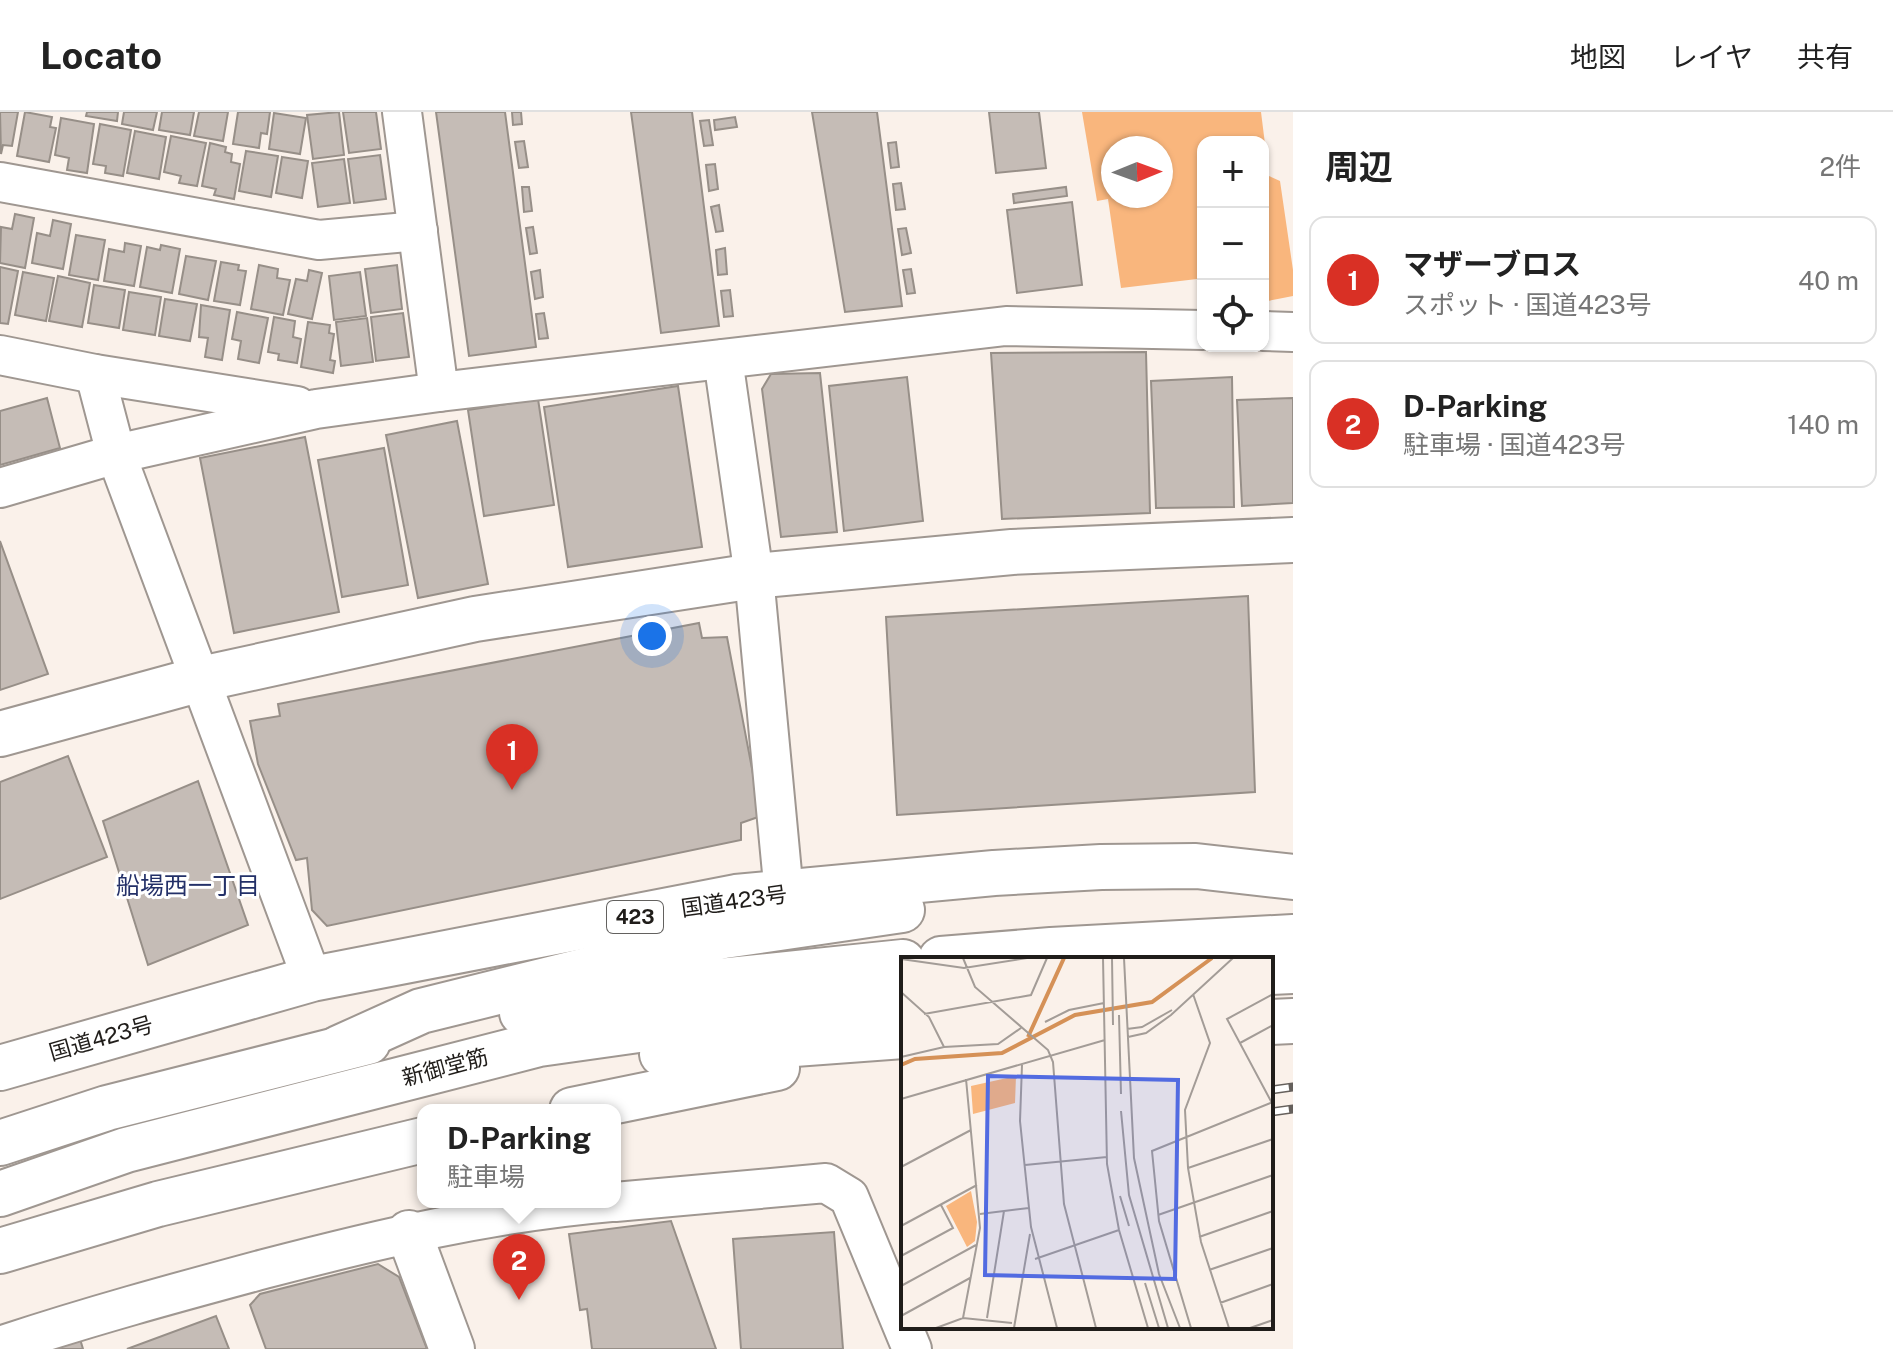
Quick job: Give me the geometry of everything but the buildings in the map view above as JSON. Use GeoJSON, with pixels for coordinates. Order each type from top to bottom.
{"type":"FeatureCollection","features":[{"type":"Feature","properties":{"kind":"main road"},"geometry":{"type":"LineString","coordinates":[[0,734],[201,679],[475,619],[754,576],[1012,552],[1293,540]]}},
{"type":"Feature","properties":{"kind":"main road","name":"国道423号"},"geometry":{"type":"LineString","coordinates":[[0,1068],[312,979],[736,897],[994,873],[1101,867],[1196,866],[1289,878]]}},
{"type":"Feature","properties":{"kind":"main road"},"geometry":{"type":"LineString","coordinates":[[339,1048],[421,1011],[724,936],[993,897],[1289,878]]}},
{"type":"Feature","properties":{"kind":"main road"},"geometry":{"type":"LineString","coordinates":[[965,957],[1293,937]]}},
{"type":"Feature","properties":{"kind":"main road","name":"新御堂筋"},"geometry":{"type":"LineString","coordinates":[[0,1143],[107,1108],[339,1048],[691,984],[901,962]]}},
{"type":"Feature","properties":{"kind":"main road"},"geometry":{"type":"LineString","coordinates":[[1273,972],[1293,971]]}},
{"type":"Feature","properties":{"kind":"main road","name":"新御堂筋"},"geometry":{"type":"LineString","coordinates":[[0,1194],[126,1150],[539,1044],[901,996]]}},
{"type":"Feature","properties":{"kind":"main road"},"geometry":{"type":"LineString","coordinates":[[1273,1022],[1293,1021]]}},
{"type":"Feature","properties":{"kind":"main road"},"geometry":{"type":"LineString","coordinates":[[355,1091],[601,1059],[901,1036]]}},
{"type":"Feature","properties":{"kind":"main road"},"geometry":{"type":"LineString","coordinates":[[601,1104],[781,1067],[901,1056]]}},
{"type":"Feature","properties":{"kind":"main road"},"geometry":{"type":"LineString","coordinates":[[0,1251],[158,1204],[417,1141]]}},
{"type":"Feature","properties":{"kind":"main road"},"geometry":{"type":"LineString","coordinates":[[409,1233],[452,1349]]}},
{"type":"Feature","properties":{"kind":"street"},"geometry":{"type":"LineString","coordinates":[[402,112],[439,392]]}},
{"type":"Feature","properties":{"kind":"street"},"geometry":{"type":"LineString","coordinates":[[0,182],[319,240],[418,231]]}},
{"type":"Feature","properties":{"kind":"street"},"geometry":{"type":"LineString","coordinates":[[0,488],[116,454],[316,409],[439,392],[1006,326],[1197,330]]}},
{"type":"Feature","properties":{"kind":"street"},"geometry":{"type":"LineString","coordinates":[[1269,331],[1293,332]]}},
{"type":"Feature","properties":{"kind":"street"},"geometry":{"type":"LineString","coordinates":[[0,355],[95,374],[316,409]]}},
{"type":"Feature","properties":{"kind":"street"},"geometry":{"type":"LineString","coordinates":[[723,359],[754,576],[784,894]]}},
{"type":"Feature","properties":{"kind":"street"},"geometry":{"type":"LineString","coordinates":[[95,374],[116,454],[312,979]]}},
{"type":"Feature","properties":{"kind":"street"},"geometry":{"type":"LineString","coordinates":[[621,1201],[826,1183],[849,1197],[901,1322]]}},
{"type":"Feature","properties":{"kind":"street"},"geometry":{"type":"LineString","coordinates":[[0,1346],[114,1309],[409,1233],[538,1208]]}},
{"type":"Feature","properties":{"kind":"street"},"geometry":{"type":"LineString","coordinates":[[904,1329],[912,1349]]}},
{"type":"Feature","properties":{"kind":"shaded area"},"geometry":{"type":"Polygon","coordinates":[[[1082,112],[1261,112],[1264,136],[1197,136],[1197,279],[1121,288],[1109,208],[1173,208],[1173,136],[1101,136],[1101,200],[1097,201],[1082,112]]]}},
{"type":"Feature","properties":{"kind":"shaded area"},"geometry":{"type":"Polygon","coordinates":[[[1269,176],[1280,181],[1293,270],[1293,296],[1269,301],[1269,176]]]}},
{"type":"Feature","properties":{"kind":"railway"},"geometry":{"type":"LineString","coordinates":[[1273,1090],[1293,1087]]}},
{"type":"Feature","properties":{"kind":"railway"},"geometry":{"type":"LineString","coordinates":[[1273,1112],[1293,1109]]}},
{"type":"Feature","properties":{"kind":"place","name":"マザーブロス"},"geometry":{"type":"Point","coordinates":[512,790]}},
{"type":"Feature","properties":{"kind":"place","name":"D-Parking"},"geometry":{"type":"Point","coordinates":[519,1300]}},
{"type":"Feature","properties":{"kind":"district","name":"船場西一丁目"},"geometry":{"type":"Point","coordinates":[188,885]}}]}
